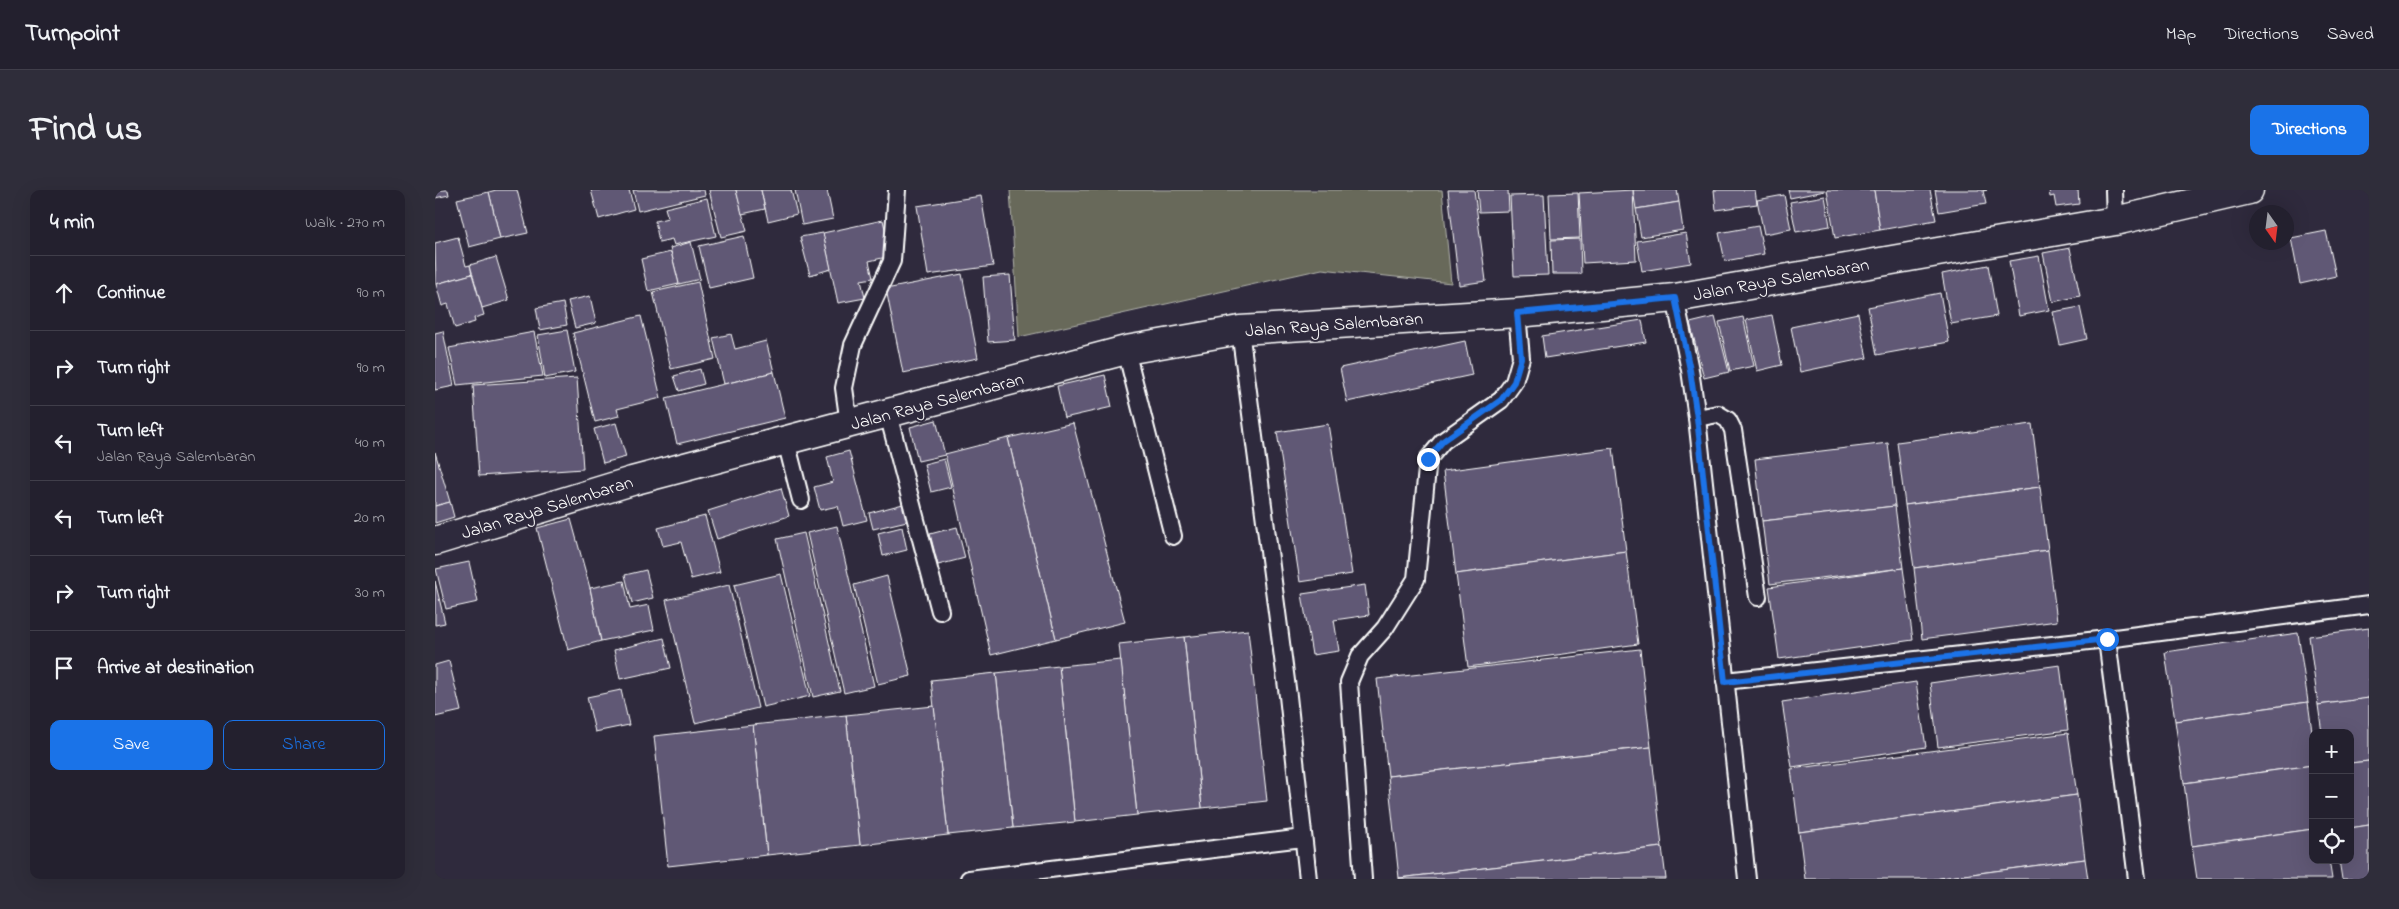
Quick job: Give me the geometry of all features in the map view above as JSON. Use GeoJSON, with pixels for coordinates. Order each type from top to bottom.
{"type":"FeatureCollection","features":[{"type":"Feature","properties":{"kind":"main road","name":"Jalan Raya Salembaran"},"geometry":{"type":"LineString","coordinates":[[435,541],[632,481],[1126,350],[1240,330],[1517,313],[1675,298],[2115,221],[2249,190]]}},
{"type":"Feature","properties":{"kind":"lane"},"geometry":{"type":"LineString","coordinates":[[849,424],[844,388],[853,345],[892,261],[897,190]]}},
{"type":"Feature","properties":{"kind":"lane"},"geometry":{"type":"LineString","coordinates":[[2115,190],[2115,221]]}},
{"type":"Feature","properties":{"kind":"lane"},"geometry":{"type":"LineString","coordinates":[[1675,298],[1690,370],[1697,418],[1747,879]]}},
{"type":"Feature","properties":{"kind":"lane"},"geometry":{"type":"LineString","coordinates":[[1363,879],[1349,682],[1360,656],[1385,628],[1416,579],[1428,459],[1443,441],[1501,400],[1514,382],[1521,358],[1517,313]]}},
{"type":"Feature","properties":{"kind":"lane"},"geometry":{"type":"LineString","coordinates":[[1240,330],[1288,696],[1308,879]]}},
{"type":"Feature","properties":{"kind":"lane"},"geometry":{"type":"LineString","coordinates":[[1126,350],[1173,536]]}},
{"type":"Feature","properties":{"kind":"lane"},"geometry":{"type":"LineString","coordinates":[[888,414],[940,611]]}},
{"type":"Feature","properties":{"kind":"lane"},"geometry":{"type":"LineString","coordinates":[[1697,418],[1719,414],[1728,420],[1733,430],[1758,597]]}},
{"type":"Feature","properties":{"kind":"lane"},"geometry":{"type":"LineString","coordinates":[[786,441],[801,500]]}},
{"type":"Feature","properties":{"kind":"lane"},"geometry":{"type":"LineString","coordinates":[[1725,682],[2107,639],[2369,605]]}},
{"type":"Feature","properties":{"kind":"lane"},"geometry":{"type":"LineString","coordinates":[[2107,639],[2137,879]]}},
{"type":"Feature","properties":{"kind":"lane"},"geometry":{"type":"LineString","coordinates":[[969,879],[1303,838]]}},
{"type":"Feature","properties":{"kind":"green space"},"geometry":{"type":"Polygon","coordinates":[[[1010,190],[1442,190],[1451,283],[1322,269],[1019,337],[1010,190]]]}},
{"type":"Feature","properties":{"kind":"building"},"geometry":{"type":"Polygon","coordinates":[[[435,190],[448,190],[449,195],[435,198],[435,190]]]}},
{"type":"Feature","properties":{"kind":"building"},"geometry":{"type":"Polygon","coordinates":[[[517,190],[528,233],[500,239],[489,192],[517,190]]]}},
{"type":"Feature","properties":{"kind":"building"},"geometry":{"type":"Polygon","coordinates":[[[591,190],[629,190],[634,209],[599,219],[591,190]]]}},
{"type":"Feature","properties":{"kind":"building"},"geometry":{"type":"Polygon","coordinates":[[[633,190],[704,190],[705,195],[638,211],[633,190]]]}},
{"type":"Feature","properties":{"kind":"building"},"geometry":{"type":"Polygon","coordinates":[[[709,190],[736,190],[747,231],[721,237],[709,190]]]}},
{"type":"Feature","properties":{"kind":"building"},"geometry":{"type":"Polygon","coordinates":[[[736,190],[761,190],[765,209],[742,214],[736,190]]]}},
{"type":"Feature","properties":{"kind":"building"},"geometry":{"type":"Polygon","coordinates":[[[761,190],[791,190],[797,214],[768,221],[761,190]]]}},
{"type":"Feature","properties":{"kind":"building"},"geometry":{"type":"Polygon","coordinates":[[[795,190],[827,190],[833,219],[802,225],[795,190]]]}},
{"type":"Feature","properties":{"kind":"building"},"geometry":{"type":"Polygon","coordinates":[[[1448,190],[1474,190],[1486,281],[1459,285],[1448,190]]]}},
{"type":"Feature","properties":{"kind":"building"},"geometry":{"type":"Polygon","coordinates":[[[1477,190],[1508,190],[1509,211],[1479,212],[1477,190]]]}},
{"type":"Feature","properties":{"kind":"building"},"geometry":{"type":"Polygon","coordinates":[[[1633,190],[1677,190],[1679,202],[1636,209],[1633,190]]]}},
{"type":"Feature","properties":{"kind":"building"},"geometry":{"type":"Polygon","coordinates":[[[1633,190],[1636,260],[1583,263],[1579,193],[1633,190]]]}},
{"type":"Feature","properties":{"kind":"building"},"geometry":{"type":"Polygon","coordinates":[[[1714,190],[1755,190],[1757,204],[1716,210],[1714,190]]]}},
{"type":"Feature","properties":{"kind":"building"},"geometry":{"type":"Polygon","coordinates":[[[1788,190],[1825,190],[1825,191],[1790,198],[1788,190]]]}},
{"type":"Feature","properties":{"kind":"building"},"geometry":{"type":"Polygon","coordinates":[[[1827,190],[1874,190],[1880,230],[1835,238],[1827,190]]]}},
{"type":"Feature","properties":{"kind":"building"},"geometry":{"type":"Polygon","coordinates":[[[1874,190],[1930,190],[1936,220],[1880,230],[1874,190]]]}},
{"type":"Feature","properties":{"kind":"building"},"geometry":{"type":"Polygon","coordinates":[[[1935,190],[1987,190],[1983,191],[1986,204],[1939,212],[1935,190]]]}},
{"type":"Feature","properties":{"kind":"building"},"geometry":{"type":"Polygon","coordinates":[[[2049,190],[2078,190],[2079,204],[2056,207],[2054,196],[2050,197],[2049,190]]]}},
{"type":"Feature","properties":{"kind":"building"},"geometry":{"type":"Polygon","coordinates":[[[489,192],[500,239],[469,247],[457,199],[489,192]]]}},
{"type":"Feature","properties":{"kind":"building"},"geometry":{"type":"Polygon","coordinates":[[[1578,193],[1580,238],[1551,239],[1549,194],[1578,193]]]}},
{"type":"Feature","properties":{"kind":"building"},"geometry":{"type":"Polygon","coordinates":[[[1544,195],[1548,275],[1514,276],[1510,196],[1544,195]]]}},
{"type":"Feature","properties":{"kind":"building"},"geometry":{"type":"Polygon","coordinates":[[[1784,195],[1791,229],[1764,234],[1757,200],[1784,195]]]}},
{"type":"Feature","properties":{"kind":"building"},"geometry":{"type":"Polygon","coordinates":[[[981,196],[993,266],[928,275],[917,206],[981,196]]]}},
{"type":"Feature","properties":{"kind":"building"},"geometry":{"type":"Polygon","coordinates":[[[1825,196],[1830,226],[1796,232],[1790,202],[1825,196]]]}},
{"type":"Feature","properties":{"kind":"building"},"geometry":{"type":"Polygon","coordinates":[[[707,198],[716,236],[674,245],[672,239],[659,242],[655,221],[668,218],[665,208],[707,198]]]}},
{"type":"Feature","properties":{"kind":"building"},"geometry":{"type":"Polygon","coordinates":[[[1679,202],[1683,230],[1641,237],[1636,209],[1679,202]]]}},
{"type":"Feature","properties":{"kind":"building"},"geometry":{"type":"Polygon","coordinates":[[[883,220],[891,256],[869,261],[873,278],[861,280],[865,298],[838,303],[823,233],[883,220]]]}},
{"type":"Feature","properties":{"kind":"building"},"geometry":{"type":"Polygon","coordinates":[[[1758,226],[1764,254],[1725,261],[1719,233],[1758,226]]]}},
{"type":"Feature","properties":{"kind":"building"},"geometry":{"type":"Polygon","coordinates":[[[2326,231],[2336,276],[2300,284],[2293,250],[2294,237],[2326,231]]]}},
{"type":"Feature","properties":{"kind":"building"},"geometry":{"type":"Polygon","coordinates":[[[823,233],[831,269],[810,275],[800,237],[823,233]]]}},
{"type":"Feature","properties":{"kind":"building"},"geometry":{"type":"Polygon","coordinates":[[[1686,233],[1691,263],[1642,271],[1637,241],[1686,233]]]}},
{"type":"Feature","properties":{"kind":"building"},"geometry":{"type":"Polygon","coordinates":[[[744,236],[753,278],[709,288],[699,246],[744,236]]]}},
{"type":"Feature","properties":{"kind":"building"},"geometry":{"type":"Polygon","coordinates":[[[458,237],[466,266],[470,265],[472,274],[436,284],[435,243],[458,237]]]}},
{"type":"Feature","properties":{"kind":"building"},"geometry":{"type":"Polygon","coordinates":[[[1580,239],[1581,274],[1552,274],[1551,240],[1580,239]]]}},
{"type":"Feature","properties":{"kind":"building"},"geometry":{"type":"Polygon","coordinates":[[[691,242],[700,279],[679,284],[670,248],[691,242]]]}},
{"type":"Feature","properties":{"kind":"building"},"geometry":{"type":"Polygon","coordinates":[[[2070,248],[2080,296],[2053,302],[2043,253],[2070,248]]]}},
{"type":"Feature","properties":{"kind":"building"},"geometry":{"type":"Polygon","coordinates":[[[671,252],[679,284],[648,291],[641,259],[671,252]]]}},
{"type":"Feature","properties":{"kind":"building"},"geometry":{"type":"Polygon","coordinates":[[[2039,256],[2049,310],[2019,316],[2009,261],[2039,256]]]}},
{"type":"Feature","properties":{"kind":"building"},"geometry":{"type":"Polygon","coordinates":[[[496,257],[509,300],[482,308],[470,265],[496,257]]]}},
{"type":"Feature","properties":{"kind":"building"},"geometry":{"type":"Polygon","coordinates":[[[1988,265],[1997,316],[1951,324],[1942,274],[1988,265]]]}},
{"type":"Feature","properties":{"kind":"building"},"geometry":{"type":"Polygon","coordinates":[[[472,274],[484,315],[474,318],[475,322],[455,328],[448,304],[442,306],[436,284],[472,274]]]}},
{"type":"Feature","properties":{"kind":"building"},"geometry":{"type":"Polygon","coordinates":[[[962,274],[978,358],[903,373],[886,289],[962,274]]]}},
{"type":"Feature","properties":{"kind":"building"},"geometry":{"type":"Polygon","coordinates":[[[1010,275],[1015,340],[988,342],[983,277],[1010,275]]]}},
{"type":"Feature","properties":{"kind":"building"},"geometry":{"type":"Polygon","coordinates":[[[698,282],[715,359],[671,369],[653,292],[698,282]]]}},
{"type":"Feature","properties":{"kind":"building"},"geometry":{"type":"Polygon","coordinates":[[[1940,293],[1949,342],[1877,355],[1868,307],[1940,293]]]}},
{"type":"Feature","properties":{"kind":"building"},"geometry":{"type":"Polygon","coordinates":[[[590,296],[596,323],[575,328],[568,301],[590,296]]]}},
{"type":"Feature","properties":{"kind":"building"},"geometry":{"type":"Polygon","coordinates":[[[563,303],[567,325],[540,330],[536,308],[563,303]]]}},
{"type":"Feature","properties":{"kind":"building"},"geometry":{"type":"Polygon","coordinates":[[[2080,307],[2087,339],[2060,345],[2053,312],[2080,307]]]}},
{"type":"Feature","properties":{"kind":"building"},"geometry":{"type":"Polygon","coordinates":[[[1858,313],[1867,358],[1800,372],[1791,327],[1858,313]]]}},
{"type":"Feature","properties":{"kind":"building"},"geometry":{"type":"Polygon","coordinates":[[[1772,315],[1782,365],[1757,371],[1746,320],[1772,315]]]}},
{"type":"Feature","properties":{"kind":"building"},"geometry":{"type":"Polygon","coordinates":[[[641,316],[661,398],[617,409],[619,416],[595,422],[573,333],[641,316]]]}},
{"type":"Feature","properties":{"kind":"building"},"geometry":{"type":"Polygon","coordinates":[[[1715,317],[1729,372],[1704,378],[1690,323],[1715,317]]]}},
{"type":"Feature","properties":{"kind":"building"},"geometry":{"type":"Polygon","coordinates":[[[1743,317],[1754,366],[1730,371],[1719,322],[1743,317]]]}},
{"type":"Feature","properties":{"kind":"building"},"geometry":{"type":"Polygon","coordinates":[[[1642,320],[1646,342],[1545,358],[1542,336],[1642,320]]]}},
{"type":"Feature","properties":{"kind":"building"},"geometry":{"type":"Polygon","coordinates":[[[567,330],[575,372],[545,378],[538,335],[567,330]]]}},
{"type":"Feature","properties":{"kind":"building"},"geometry":{"type":"Polygon","coordinates":[[[443,331],[454,386],[435,390],[435,333],[443,331]]]}},
{"type":"Feature","properties":{"kind":"building"},"geometry":{"type":"Polygon","coordinates":[[[534,332],[543,376],[457,385],[449,348],[534,332]]]}},
{"type":"Feature","properties":{"kind":"building"},"geometry":{"type":"Polygon","coordinates":[[[731,334],[735,349],[766,341],[774,372],[724,384],[713,338],[731,334]]]}},
{"type":"Feature","properties":{"kind":"building"},"geometry":{"type":"Polygon","coordinates":[[[1465,341],[1472,375],[1347,402],[1340,368],[1465,341]]]}},
{"type":"Feature","properties":{"kind":"building"},"geometry":{"type":"Polygon","coordinates":[[[700,369],[704,384],[679,391],[674,376],[700,369]]]}},
{"type":"Feature","properties":{"kind":"building"},"geometry":{"type":"Polygon","coordinates":[[[774,372],[785,418],[677,444],[666,398],[774,372]]]}},
{"type":"Feature","properties":{"kind":"building"},"geometry":{"type":"Polygon","coordinates":[[[1105,375],[1112,407],[1064,418],[1057,386],[1105,375]]]}},
{"type":"Feature","properties":{"kind":"building"},"geometry":{"type":"Polygon","coordinates":[[[577,378],[583,469],[479,476],[473,385],[577,378]]]}},
{"type":"Feature","properties":{"kind":"building"},"geometry":{"type":"Polygon","coordinates":[[[936,420],[945,455],[918,461],[910,427],[936,420]]]}},
{"type":"Feature","properties":{"kind":"building"},"geometry":{"type":"Polygon","coordinates":[[[616,423],[626,457],[603,463],[594,429],[616,423]]]}},
{"type":"Feature","properties":{"kind":"building"},"geometry":{"type":"Polygon","coordinates":[[[1073,423],[1125,622],[1056,639],[1008,438],[1073,423]]]}},
{"type":"Feature","properties":{"kind":"building"},"geometry":{"type":"Polygon","coordinates":[[[1328,424],[1352,574],[1300,582],[1277,432],[1328,424]]]}},
{"type":"Feature","properties":{"kind":"building"},"geometry":{"type":"Polygon","coordinates":[[[2032,424],[2040,487],[1905,505],[1897,442],[2032,424]]]}},
{"type":"Feature","properties":{"kind":"building"},"geometry":{"type":"Polygon","coordinates":[[[1008,438],[1056,639],[991,655],[945,454],[1008,438]]]}},
{"type":"Feature","properties":{"kind":"building"},"geometry":{"type":"Polygon","coordinates":[[[1888,443],[1895,506],[1762,521],[1755,459],[1888,443]]]}},
{"type":"Feature","properties":{"kind":"building"},"geometry":{"type":"Polygon","coordinates":[[[1613,448],[1626,551],[1456,574],[1443,471],[1613,448]]]}},
{"type":"Feature","properties":{"kind":"building"},"geometry":{"type":"Polygon","coordinates":[[[849,451],[867,520],[843,526],[838,506],[820,510],[814,487],[833,482],[827,457],[849,451]]]}},
{"type":"Feature","properties":{"kind":"building"},"geometry":{"type":"Polygon","coordinates":[[[435,452],[450,502],[435,506],[435,452]]]}},
{"type":"Feature","properties":{"kind":"building"},"geometry":{"type":"Polygon","coordinates":[[[944,459],[951,487],[931,492],[924,464],[944,459]]]}},
{"type":"Feature","properties":{"kind":"building"},"geometry":{"type":"Polygon","coordinates":[[[2040,487],[2048,550],[1914,568],[1905,505],[2040,487]]]}},
{"type":"Feature","properties":{"kind":"building"},"geometry":{"type":"Polygon","coordinates":[[[781,488],[789,516],[717,539],[708,511],[781,488]]]}},
{"type":"Feature","properties":{"kind":"building"},"geometry":{"type":"Polygon","coordinates":[[[450,502],[454,517],[435,523],[435,506],[450,502]]]}},
{"type":"Feature","properties":{"kind":"building"},"geometry":{"type":"Polygon","coordinates":[[[903,504],[907,521],[873,529],[869,513],[903,504]]]}},
{"type":"Feature","properties":{"kind":"building"},"geometry":{"type":"Polygon","coordinates":[[[1895,506],[1903,568],[1770,584],[1762,521],[1895,506]]]}},
{"type":"Feature","properties":{"kind":"building"},"geometry":{"type":"Polygon","coordinates":[[[705,516],[720,572],[691,579],[681,542],[663,546],[658,528],[705,516]]]}},
{"type":"Feature","properties":{"kind":"building"},"geometry":{"type":"Polygon","coordinates":[[[571,519],[590,588],[601,641],[568,650],[537,528],[571,519]]]}},
{"type":"Feature","properties":{"kind":"building"},"geometry":{"type":"Polygon","coordinates":[[[837,526],[874,686],[844,693],[807,533],[837,526]]]}},
{"type":"Feature","properties":{"kind":"building"},"geometry":{"type":"Polygon","coordinates":[[[902,527],[907,550],[883,556],[878,533],[902,527]]]}},
{"type":"Feature","properties":{"kind":"building"},"geometry":{"type":"Polygon","coordinates":[[[957,527],[965,558],[938,565],[930,534],[957,527]]]}},
{"type":"Feature","properties":{"kind":"building"},"geometry":{"type":"Polygon","coordinates":[[[804,533],[840,691],[813,697],[777,539],[804,533]]]}},
{"type":"Feature","properties":{"kind":"building"},"geometry":{"type":"Polygon","coordinates":[[[2048,550],[2057,621],[1922,639],[1914,568],[2048,550]]]}},
{"type":"Feature","properties":{"kind":"building"},"geometry":{"type":"Polygon","coordinates":[[[1626,551],[1638,644],[1468,667],[1456,574],[1626,551]]]}},
{"type":"Feature","properties":{"kind":"building"},"geometry":{"type":"Polygon","coordinates":[[[469,562],[478,602],[446,609],[436,569],[469,562]]]}},
{"type":"Feature","properties":{"kind":"building"},"geometry":{"type":"Polygon","coordinates":[[[1903,568],[1913,640],[1779,659],[1769,587],[1903,568]]]}},
{"type":"Feature","properties":{"kind":"building"},"geometry":{"type":"Polygon","coordinates":[[[646,570],[653,598],[632,603],[625,575],[646,570]]]}},
{"type":"Feature","properties":{"kind":"building"},"geometry":{"type":"Polygon","coordinates":[[[781,574],[810,696],[763,707],[734,585],[781,574]]]}},
{"type":"Feature","properties":{"kind":"building"},"geometry":{"type":"Polygon","coordinates":[[[887,576],[911,676],[878,684],[854,585],[887,576]]]}},
{"type":"Feature","properties":{"kind":"building"},"geometry":{"type":"Polygon","coordinates":[[[435,581],[445,623],[435,625],[435,581]]]}},
{"type":"Feature","properties":{"kind":"building"},"geometry":{"type":"Polygon","coordinates":[[[624,581],[630,609],[649,605],[654,630],[601,641],[590,588],[624,581]]]}},
{"type":"Feature","properties":{"kind":"building"},"geometry":{"type":"Polygon","coordinates":[[[729,585],[758,708],[695,723],[666,600],[729,585]]]}},
{"type":"Feature","properties":{"kind":"building"},"geometry":{"type":"Polygon","coordinates":[[[1365,585],[1369,615],[1334,620],[1339,651],[1312,655],[1302,594],[1365,585]]]}},
{"type":"Feature","properties":{"kind":"building"},"geometry":{"type":"Polygon","coordinates":[[[2369,628],[2369,698],[2318,705],[2309,636],[2369,628]]]}},
{"type":"Feature","properties":{"kind":"building"},"geometry":{"type":"Polygon","coordinates":[[[1248,630],[1267,801],[1202,808],[1184,637],[1248,630]]]}},
{"type":"Feature","properties":{"kind":"building"},"geometry":{"type":"Polygon","coordinates":[[[2298,633],[2308,702],[2175,721],[2165,652],[2298,633]]]}},
{"type":"Feature","properties":{"kind":"building"},"geometry":{"type":"Polygon","coordinates":[[[1184,637],[1202,808],[1137,815],[1119,644],[1184,637]]]}},
{"type":"Feature","properties":{"kind":"building"},"geometry":{"type":"Polygon","coordinates":[[[664,638],[671,668],[620,679],[614,650],[664,638]]]}},
{"type":"Feature","properties":{"kind":"building"},"geometry":{"type":"Polygon","coordinates":[[[1640,649],[1651,747],[1388,776],[1377,679],[1640,649]]]}},
{"type":"Feature","properties":{"kind":"building"},"geometry":{"type":"Polygon","coordinates":[[[1121,660],[1137,815],[1075,822],[1059,666],[1121,660]]]}},
{"type":"Feature","properties":{"kind":"building"},"geometry":{"type":"Polygon","coordinates":[[[449,661],[461,711],[435,717],[435,665],[449,661]]]}},
{"type":"Feature","properties":{"kind":"building"},"geometry":{"type":"Polygon","coordinates":[[[2060,665],[2068,730],[1938,747],[1930,683],[2060,665]]]}},
{"type":"Feature","properties":{"kind":"building"},"geometry":{"type":"Polygon","coordinates":[[[1059,666],[1075,822],[1013,828],[996,673],[1059,666]]]}},
{"type":"Feature","properties":{"kind":"building"},"geometry":{"type":"Polygon","coordinates":[[[996,673],[1013,828],[948,835],[931,680],[996,673]]]}},
{"type":"Feature","properties":{"kind":"building"},"geometry":{"type":"Polygon","coordinates":[[[1916,682],[1926,747],[1792,767],[1782,702],[1916,682]]]}},
{"type":"Feature","properties":{"kind":"building"},"geometry":{"type":"Polygon","coordinates":[[[621,690],[629,725],[595,732],[587,697],[621,690]]]}},
{"type":"Feature","properties":{"kind":"building"},"geometry":{"type":"Polygon","coordinates":[[[2369,698],[2369,761],[2354,763],[2354,729],[2321,729],[2318,705],[2369,698]]]}},
{"type":"Feature","properties":{"kind":"building"},"geometry":{"type":"Polygon","coordinates":[[[2308,702],[2312,729],[2309,729],[2309,766],[2184,783],[2175,721],[2308,702]]]}},
{"type":"Feature","properties":{"kind":"building"},"geometry":{"type":"Polygon","coordinates":[[[934,706],[948,835],[860,845],[846,715],[934,706]]]}},
{"type":"Feature","properties":{"kind":"building"},"geometry":{"type":"Polygon","coordinates":[[[846,715],[860,845],[767,855],[753,725],[846,715]]]}},
{"type":"Feature","properties":{"kind":"building"},"geometry":{"type":"Polygon","coordinates":[[[753,725],[767,855],[668,866],[654,736],[753,725]]]}},
{"type":"Feature","properties":{"kind":"building"},"geometry":{"type":"Polygon","coordinates":[[[2068,733],[2077,795],[1799,832],[1791,769],[2068,733]]]}},
{"type":"Feature","properties":{"kind":"building"},"geometry":{"type":"Polygon","coordinates":[[[1651,747],[1662,847],[1399,878],[1388,776],[1651,747]]]}},
{"type":"Feature","properties":{"kind":"building"},"geometry":{"type":"Polygon","coordinates":[[[2369,761],[2369,825],[2354,827],[2354,774],[2354,763],[2369,761]]]}},
{"type":"Feature","properties":{"kind":"building"},"geometry":{"type":"Polygon","coordinates":[[[2309,766],[2309,830],[2192,846],[2184,783],[2309,766]]]}},
{"type":"Feature","properties":{"kind":"building"},"geometry":{"type":"Polygon","coordinates":[[[2077,795],[2085,859],[1934,879],[1805,879],[1799,832],[2077,795]]]}},
{"type":"Feature","properties":{"kind":"building"},"geometry":{"type":"Polygon","coordinates":[[[2369,825],[2369,879],[2342,879],[2340,864],[2354,864],[2354,827],[2369,825]]]}},
{"type":"Feature","properties":{"kind":"building"},"geometry":{"type":"Polygon","coordinates":[[[2309,830],[2309,864],[2330,864],[2332,879],[2197,879],[2192,846],[2309,830]]]}},
{"type":"Feature","properties":{"kind":"building"},"geometry":{"type":"Polygon","coordinates":[[[1662,847],[1666,879],[1399,879],[1399,878],[1662,847]]]}},
{"type":"Feature","properties":{"kind":"building"},"geometry":{"type":"Polygon","coordinates":[[[2085,859],[2088,879],[1934,879],[2085,859]]]}},
{"type":"Feature","properties":{"kind":"route"},"geometry":{"type":"LineString","coordinates":[[1428,459],[1443,441],[1501,400],[1514,382],[1521,358],[1517,313],[1675,298],[1690,370],[1697,418],[1725,682],[2107,639]]}}]}
